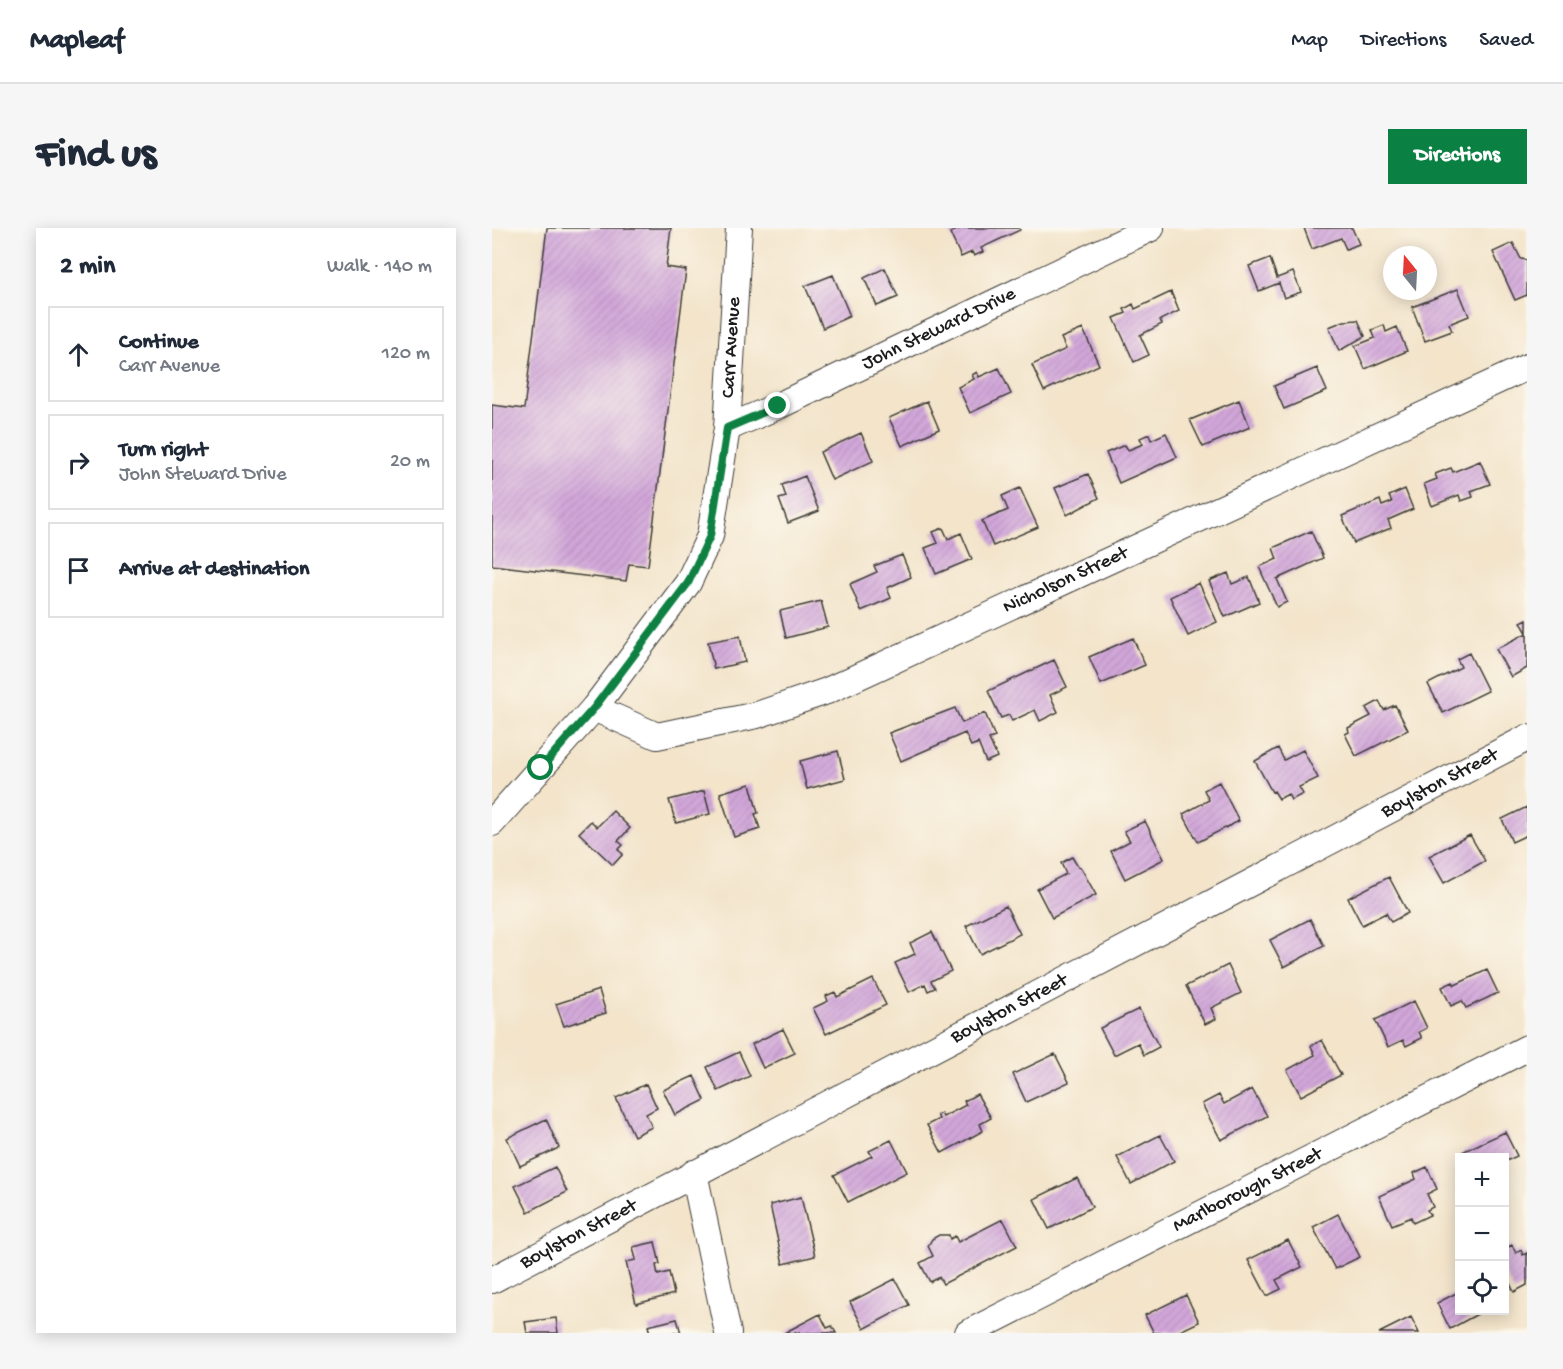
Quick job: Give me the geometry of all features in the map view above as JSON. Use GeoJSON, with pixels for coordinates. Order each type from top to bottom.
{"type":"FeatureCollection","features":[{"type":"Feature","properties":{"kind":"street","name":"Carr Avenue"},"geometry":{"type":"LineString","coordinates":[[492,822],[594,708],[692,573],[710,536],[727,428],[739,228]]}},
{"type":"Feature","properties":{"kind":"street","name":"John Steward Drive"},"geometry":{"type":"LineString","coordinates":[[727,428],[778,406],[1152,228]]}},
{"type":"Feature","properties":{"kind":"street","name":"Nicholson Street"},"geometry":{"type":"LineString","coordinates":[[594,708],[657,736],[757,715],[827,691],[1527,367]]}},
{"type":"Feature","properties":{"kind":"street","name":"Boylston Street"},"geometry":{"type":"LineString","coordinates":[[492,1280],[1527,738]]}},
{"type":"Feature","properties":{"kind":"street","name":"Marlborough Street"},"geometry":{"type":"LineString","coordinates":[[968,1333],[1527,1048]]}},
{"type":"Feature","properties":{"kind":"street"},"geometry":{"type":"LineString","coordinates":[[694,1173],[728,1333]]}},
{"type":"Feature","properties":{"kind":"building"},"geometry":{"type":"Polygon","coordinates":[[[547,228],[671,228],[666,267],[686,270],[648,566],[629,564],[626,581],[492,565],[492,405],[524,409],[547,228]]]}},
{"type":"Feature","properties":{"kind":"building"},"geometry":{"type":"Polygon","coordinates":[[[961,228],[1019,228],[1020,230],[981,248],[983,252],[974,256],[972,252],[961,257],[950,233],[961,228]]]}},
{"type":"Feature","properties":{"kind":"building"},"geometry":{"type":"Polygon","coordinates":[[[1304,228],[1352,228],[1359,244],[1346,249],[1341,238],[1312,249],[1304,228]]]}},
{"type":"Feature","properties":{"kind":"building"},"geometry":{"type":"Polygon","coordinates":[[[1513,243],[1521,259],[1527,260],[1527,295],[1515,300],[1493,252],[1513,243]]]}},
{"type":"Feature","properties":{"kind":"building"},"geometry":{"type":"Polygon","coordinates":[[[1270,258],[1277,278],[1293,272],[1301,292],[1284,298],[1279,283],[1259,291],[1249,266],[1270,258]]]}},
{"type":"Feature","properties":{"kind":"building"},"geometry":{"type":"Polygon","coordinates":[[[885,268],[898,297],[877,306],[864,278],[885,268]]]}},
{"type":"Feature","properties":{"kind":"building"},"geometry":{"type":"Polygon","coordinates":[[[833,275],[850,316],[823,328],[805,286],[833,275]]]}},
{"type":"Feature","properties":{"kind":"building"},"geometry":{"type":"Polygon","coordinates":[[[1458,289],[1469,316],[1449,324],[1452,331],[1425,341],[1412,307],[1430,300],[1437,300],[1437,297],[1458,289]]]}},
{"type":"Feature","properties":{"kind":"building"},"geometry":{"type":"Polygon","coordinates":[[[1171,292],[1179,311],[1160,320],[1162,324],[1140,335],[1149,355],[1134,362],[1114,318],[1126,313],[1124,309],[1133,304],[1135,309],[1171,292]]]}},
{"type":"Feature","properties":{"kind":"building"},"geometry":{"type":"Polygon","coordinates":[[[1358,320],[1365,336],[1339,351],[1329,327],[1344,321],[1358,320]]]}},
{"type":"Feature","properties":{"kind":"building"},"geometry":{"type":"Polygon","coordinates":[[[1384,325],[1386,332],[1397,327],[1407,351],[1365,369],[1355,346],[1375,338],[1372,330],[1384,325]]]}},
{"type":"Feature","properties":{"kind":"building"},"geometry":{"type":"Polygon","coordinates":[[[1083,329],[1099,365],[1044,391],[1032,365],[1066,349],[1061,338],[1083,329]]]}},
{"type":"Feature","properties":{"kind":"building"},"geometry":{"type":"Polygon","coordinates":[[[999,368],[1011,394],[970,413],[958,387],[974,379],[972,375],[977,372],[979,377],[999,368]]]}},
{"type":"Feature","properties":{"kind":"building"},"geometry":{"type":"Polygon","coordinates":[[[1317,368],[1327,391],[1284,409],[1274,386],[1317,368]]]}},
{"type":"Feature","properties":{"kind":"building"},"geometry":{"type":"Polygon","coordinates":[[[1239,400],[1250,427],[1203,447],[1190,420],[1239,400]]]}},
{"type":"Feature","properties":{"kind":"building"},"geometry":{"type":"Polygon","coordinates":[[[927,401],[939,429],[902,446],[889,418],[927,401]]]}},
{"type":"Feature","properties":{"kind":"building"},"geometry":{"type":"Polygon","coordinates":[[[861,433],[873,461],[832,480],[820,452],[861,433]]]}},
{"type":"Feature","properties":{"kind":"building"},"geometry":{"type":"Polygon","coordinates":[[[1166,433],[1177,457],[1119,483],[1106,453],[1125,445],[1128,450],[1143,444],[1140,438],[1149,434],[1151,440],[1166,433]]]}},
{"type":"Feature","properties":{"kind":"building"},"geometry":{"type":"Polygon","coordinates":[[[1480,461],[1490,484],[1471,491],[1473,497],[1461,501],[1459,495],[1432,506],[1424,484],[1437,479],[1435,474],[1451,468],[1453,472],[1480,461]]]}},
{"type":"Feature","properties":{"kind":"building"},"geometry":{"type":"Polygon","coordinates":[[[1088,474],[1099,498],[1067,515],[1055,488],[1088,474]]]}},
{"type":"Feature","properties":{"kind":"building"},"geometry":{"type":"Polygon","coordinates":[[[805,476],[819,511],[788,523],[779,499],[786,497],[782,485],[805,476]]]}},
{"type":"Feature","properties":{"kind":"building"},"geometry":{"type":"Polygon","coordinates":[[[1020,488],[1038,527],[993,546],[982,521],[1008,510],[1002,496],[1020,488]]]}},
{"type":"Feature","properties":{"kind":"building"},"geometry":{"type":"Polygon","coordinates":[[[1405,489],[1413,509],[1388,520],[1391,528],[1354,543],[1342,516],[1380,500],[1382,506],[1392,502],[1389,496],[1405,489]]]}},
{"type":"Feature","properties":{"kind":"building"},"geometry":{"type":"Polygon","coordinates":[[[943,528],[948,539],[961,533],[972,559],[936,574],[925,548],[938,543],[933,532],[943,528]]]}},
{"type":"Feature","properties":{"kind":"building"},"geometry":{"type":"Polygon","coordinates":[[[1311,531],[1323,558],[1277,579],[1287,602],[1277,607],[1259,567],[1277,559],[1273,548],[1311,531]]]}},
{"type":"Feature","properties":{"kind":"building"},"geometry":{"type":"Polygon","coordinates":[[[902,555],[911,577],[887,588],[891,598],[861,611],[850,584],[877,572],[874,566],[902,555]]]}},
{"type":"Feature","properties":{"kind":"building"},"geometry":{"type":"Polygon","coordinates":[[[1228,573],[1232,584],[1249,577],[1259,602],[1225,617],[1209,581],[1228,573]]]}},
{"type":"Feature","properties":{"kind":"building"},"geometry":{"type":"Polygon","coordinates":[[[1199,583],[1217,622],[1188,636],[1170,597],[1199,583]]]}},
{"type":"Feature","properties":{"kind":"building"},"geometry":{"type":"Polygon","coordinates":[[[821,601],[828,627],[786,638],[780,611],[821,601]]]}},
{"type":"Feature","properties":{"kind":"building"},"geometry":{"type":"Polygon","coordinates":[[[1527,619],[1527,633],[1521,622],[1527,619]]]}},
{"type":"Feature","properties":{"kind":"building"},"geometry":{"type":"Polygon","coordinates":[[[1527,633],[1527,668],[1511,677],[1496,649],[1527,633]]]}},
{"type":"Feature","properties":{"kind":"building"},"geometry":{"type":"Polygon","coordinates":[[[740,636],[745,662],[714,669],[708,642],[740,636]]]}},
{"type":"Feature","properties":{"kind":"building"},"geometry":{"type":"Polygon","coordinates":[[[1133,638],[1145,665],[1101,684],[1089,657],[1133,638]]]}},
{"type":"Feature","properties":{"kind":"building"},"geometry":{"type":"Polygon","coordinates":[[[1469,653],[1488,691],[1443,713],[1428,684],[1461,667],[1457,659],[1469,653]]]}},
{"type":"Feature","properties":{"kind":"building"},"geometry":{"type":"Polygon","coordinates":[[[1054,660],[1067,687],[1050,695],[1058,712],[1040,721],[1035,710],[1012,721],[1009,715],[1001,718],[988,691],[1054,660]]]}},
{"type":"Feature","properties":{"kind":"building"},"geometry":{"type":"Polygon","coordinates":[[[1379,701],[1384,710],[1395,705],[1408,730],[1356,756],[1345,734],[1349,732],[1348,728],[1371,716],[1366,708],[1379,701]]]}},
{"type":"Feature","properties":{"kind":"building"},"geometry":{"type":"Polygon","coordinates":[[[955,708],[962,723],[985,713],[995,737],[989,739],[997,757],[986,762],[978,743],[971,746],[965,733],[901,761],[889,733],[955,708]]]}},
{"type":"Feature","properties":{"kind":"building"},"geometry":{"type":"Polygon","coordinates":[[[1278,748],[1284,760],[1303,750],[1318,778],[1299,787],[1303,794],[1291,800],[1288,794],[1279,799],[1274,791],[1272,792],[1255,761],[1278,748]]]}},
{"type":"Feature","properties":{"kind":"building"},"geometry":{"type":"Polygon","coordinates":[[[838,751],[845,779],[807,789],[800,761],[838,751]]]}},
{"type":"Feature","properties":{"kind":"building"},"geometry":{"type":"Polygon","coordinates":[[[1219,782],[1239,821],[1198,842],[1183,814],[1209,800],[1204,790],[1219,782]]]}},
{"type":"Feature","properties":{"kind":"building"},"geometry":{"type":"Polygon","coordinates":[[[750,784],[760,829],[734,837],[720,793],[750,784]]]}},
{"type":"Feature","properties":{"kind":"building"},"geometry":{"type":"Polygon","coordinates":[[[704,791],[710,814],[676,823],[669,800],[704,791]]]}},
{"type":"Feature","properties":{"kind":"building"},"geometry":{"type":"Polygon","coordinates":[[[1527,807],[1527,835],[1512,842],[1502,819],[1527,807]]]}},
{"type":"Feature","properties":{"kind":"building"},"geometry":{"type":"Polygon","coordinates":[[[613,811],[630,828],[618,841],[623,845],[618,850],[623,854],[613,865],[579,833],[591,821],[597,827],[613,811]]]}},
{"type":"Feature","properties":{"kind":"building"},"geometry":{"type":"Polygon","coordinates":[[[1145,821],[1164,859],[1125,879],[1111,851],[1130,841],[1124,831],[1145,821]]]}},
{"type":"Feature","properties":{"kind":"building"},"geometry":{"type":"Polygon","coordinates":[[[1470,835],[1485,861],[1444,883],[1429,856],[1470,835]]]}},
{"type":"Feature","properties":{"kind":"building"},"geometry":{"type":"Polygon","coordinates":[[[1072,857],[1096,895],[1052,918],[1037,889],[1066,874],[1061,863],[1072,857]]]}},
{"type":"Feature","properties":{"kind":"building"},"geometry":{"type":"Polygon","coordinates":[[[1389,877],[1408,913],[1391,922],[1386,913],[1362,925],[1348,898],[1389,877]]]}},
{"type":"Feature","properties":{"kind":"building"},"geometry":{"type":"Polygon","coordinates":[[[1006,906],[1020,934],[980,954],[966,926],[1006,906]]]}},
{"type":"Feature","properties":{"kind":"building"},"geometry":{"type":"Polygon","coordinates":[[[1310,919],[1324,946],[1284,967],[1270,940],[1310,919]]]}},
{"type":"Feature","properties":{"kind":"building"},"geometry":{"type":"Polygon","coordinates":[[[932,932],[951,971],[931,981],[935,988],[928,991],[925,984],[909,992],[895,963],[915,954],[910,943],[932,932]]]}},
{"type":"Feature","properties":{"kind":"building"},"geometry":{"type":"Polygon","coordinates":[[[1228,965],[1241,993],[1211,1008],[1216,1019],[1205,1024],[1186,986],[1228,965]]]}},
{"type":"Feature","properties":{"kind":"building"},"geometry":{"type":"Polygon","coordinates":[[[1487,970],[1498,993],[1466,1008],[1462,1001],[1451,1006],[1442,987],[1453,982],[1455,985],[1487,970]]]}},
{"type":"Feature","properties":{"kind":"building"},"geometry":{"type":"Polygon","coordinates":[[[873,979],[886,1005],[826,1034],[813,1008],[828,1001],[826,996],[835,992],[837,997],[873,979]]]}},
{"type":"Feature","properties":{"kind":"building"},"geometry":{"type":"Polygon","coordinates":[[[599,990],[606,1013],[564,1026],[556,1004],[599,990]]]}},
{"type":"Feature","properties":{"kind":"building"},"geometry":{"type":"Polygon","coordinates":[[[1414,1001],[1427,1028],[1419,1032],[1422,1038],[1406,1046],[1403,1040],[1388,1047],[1375,1020],[1414,1001]]]}},
{"type":"Feature","properties":{"kind":"building"},"geometry":{"type":"Polygon","coordinates":[[[1139,1009],[1159,1047],[1144,1055],[1138,1043],[1114,1055],[1100,1028],[1139,1009]]]}},
{"type":"Feature","properties":{"kind":"building"},"geometry":{"type":"Polygon","coordinates":[[[783,1029],[795,1053],[763,1068],[752,1044],[783,1029]]]}},
{"type":"Feature","properties":{"kind":"building"},"geometry":{"type":"Polygon","coordinates":[[[1322,1040],[1341,1075],[1301,1096],[1287,1070],[1315,1055],[1311,1046],[1322,1040]]]}},
{"type":"Feature","properties":{"kind":"building"},"geometry":{"type":"Polygon","coordinates":[[[739,1052],[750,1076],[718,1091],[707,1067],[739,1052]]]}},
{"type":"Feature","properties":{"kind":"building"},"geometry":{"type":"Polygon","coordinates":[[[1055,1054],[1069,1082],[1026,1102],[1013,1074],[1055,1054]]]}},
{"type":"Feature","properties":{"kind":"building"},"geometry":{"type":"Polygon","coordinates":[[[694,1076],[705,1100],[675,1115],[663,1090],[694,1076]]]}},
{"type":"Feature","properties":{"kind":"building"},"geometry":{"type":"Polygon","coordinates":[[[646,1084],[657,1108],[646,1114],[652,1127],[634,1136],[616,1098],[646,1084]]]}},
{"type":"Feature","properties":{"kind":"building"},"geometry":{"type":"Polygon","coordinates":[[[1252,1089],[1267,1116],[1221,1140],[1202,1104],[1219,1095],[1224,1104],[1252,1089]]]}},
{"type":"Feature","properties":{"kind":"building"},"geometry":{"type":"Polygon","coordinates":[[[977,1094],[991,1118],[980,1124],[983,1131],[942,1153],[927,1125],[939,1119],[937,1115],[941,1113],[943,1117],[966,1105],[964,1101],[977,1094]]]}},
{"type":"Feature","properties":{"kind":"building"},"geometry":{"type":"Polygon","coordinates":[[[546,1119],[559,1148],[520,1166],[507,1138],[546,1119]]]}},
{"type":"Feature","properties":{"kind":"building"},"geometry":{"type":"Polygon","coordinates":[[[1505,1132],[1517,1156],[1509,1160],[1509,1153],[1462,1152],[1505,1132]]]}},
{"type":"Feature","properties":{"kind":"building"},"geometry":{"type":"Polygon","coordinates":[[[1160,1135],[1174,1161],[1131,1184],[1117,1157],[1160,1135]]]}},
{"type":"Feature","properties":{"kind":"building"},"geometry":{"type":"Polygon","coordinates":[[[891,1140],[907,1172],[848,1202],[834,1175],[872,1156],[869,1151],[891,1140]]]}},
{"type":"Feature","properties":{"kind":"building"},"geometry":{"type":"Polygon","coordinates":[[[555,1167],[567,1192],[528,1212],[515,1186],[555,1167]]]}},
{"type":"Feature","properties":{"kind":"building"},"geometry":{"type":"Polygon","coordinates":[[[1427,1167],[1437,1189],[1427,1194],[1433,1207],[1427,1210],[1430,1215],[1413,1223],[1411,1217],[1392,1225],[1379,1196],[1416,1179],[1414,1173],[1427,1167]]]}},
{"type":"Feature","properties":{"kind":"building"},"geometry":{"type":"Polygon","coordinates":[[[1077,1178],[1092,1207],[1049,1229],[1034,1199],[1077,1178]]]}},
{"type":"Feature","properties":{"kind":"building"},"geometry":{"type":"Polygon","coordinates":[[[801,1197],[815,1256],[783,1264],[770,1205],[801,1197]]]}},
{"type":"Feature","properties":{"kind":"building"},"geometry":{"type":"Polygon","coordinates":[[[1338,1214],[1360,1257],[1335,1269],[1313,1227],[1338,1214]]]}},
{"type":"Feature","properties":{"kind":"building"},"geometry":{"type":"Polygon","coordinates":[[[1003,1219],[1017,1246],[943,1284],[939,1277],[930,1282],[920,1263],[933,1256],[928,1246],[932,1239],[939,1235],[949,1235],[950,1239],[955,1236],[958,1242],[1003,1219]]]}},
{"type":"Feature","properties":{"kind":"building"},"geometry":{"type":"Polygon","coordinates":[[[1288,1240],[1302,1267],[1276,1280],[1281,1289],[1267,1296],[1248,1260],[1288,1240]]]}},
{"type":"Feature","properties":{"kind":"building"},"geometry":{"type":"Polygon","coordinates":[[[655,1242],[660,1264],[656,1265],[658,1275],[669,1272],[674,1294],[636,1304],[626,1262],[636,1260],[633,1247],[655,1242]]]}},
{"type":"Feature","properties":{"kind":"building"},"geometry":{"type":"Polygon","coordinates":[[[1512,1245],[1516,1253],[1521,1250],[1523,1255],[1527,1253],[1527,1285],[1514,1292],[1509,1282],[1509,1246],[1512,1245]]]}},
{"type":"Feature","properties":{"kind":"building"},"geometry":{"type":"Polygon","coordinates":[[[895,1279],[909,1305],[864,1329],[850,1302],[895,1279]]]}},
{"type":"Feature","properties":{"kind":"building"},"geometry":{"type":"Polygon","coordinates":[[[1455,1294],[1455,1315],[1476,1315],[1450,1329],[1437,1303],[1455,1294]]]}},
{"type":"Feature","properties":{"kind":"building"},"geometry":{"type":"Polygon","coordinates":[[[1186,1295],[1199,1322],[1176,1333],[1154,1333],[1145,1315],[1186,1295]]]}},
{"type":"Feature","properties":{"kind":"building"},"geometry":{"type":"Polygon","coordinates":[[[820,1314],[827,1328],[832,1326],[836,1333],[784,1333],[820,1314]]]}},
{"type":"Feature","properties":{"kind":"building"},"geometry":{"type":"Polygon","coordinates":[[[1411,1317],[1419,1333],[1379,1333],[1411,1317]]]}},
{"type":"Feature","properties":{"kind":"building"},"geometry":{"type":"Polygon","coordinates":[[[556,1318],[558,1333],[527,1333],[525,1322],[556,1318]]]}},
{"type":"Feature","properties":{"kind":"building"},"geometry":{"type":"Polygon","coordinates":[[[677,1319],[681,1333],[650,1333],[648,1326],[677,1319]]]}},
{"type":"Feature","properties":{"kind":"route"},"geometry":{"type":"LineString","coordinates":[[541,768],[594,708],[688,583],[710,536],[727,428],[778,406]]}}]}
